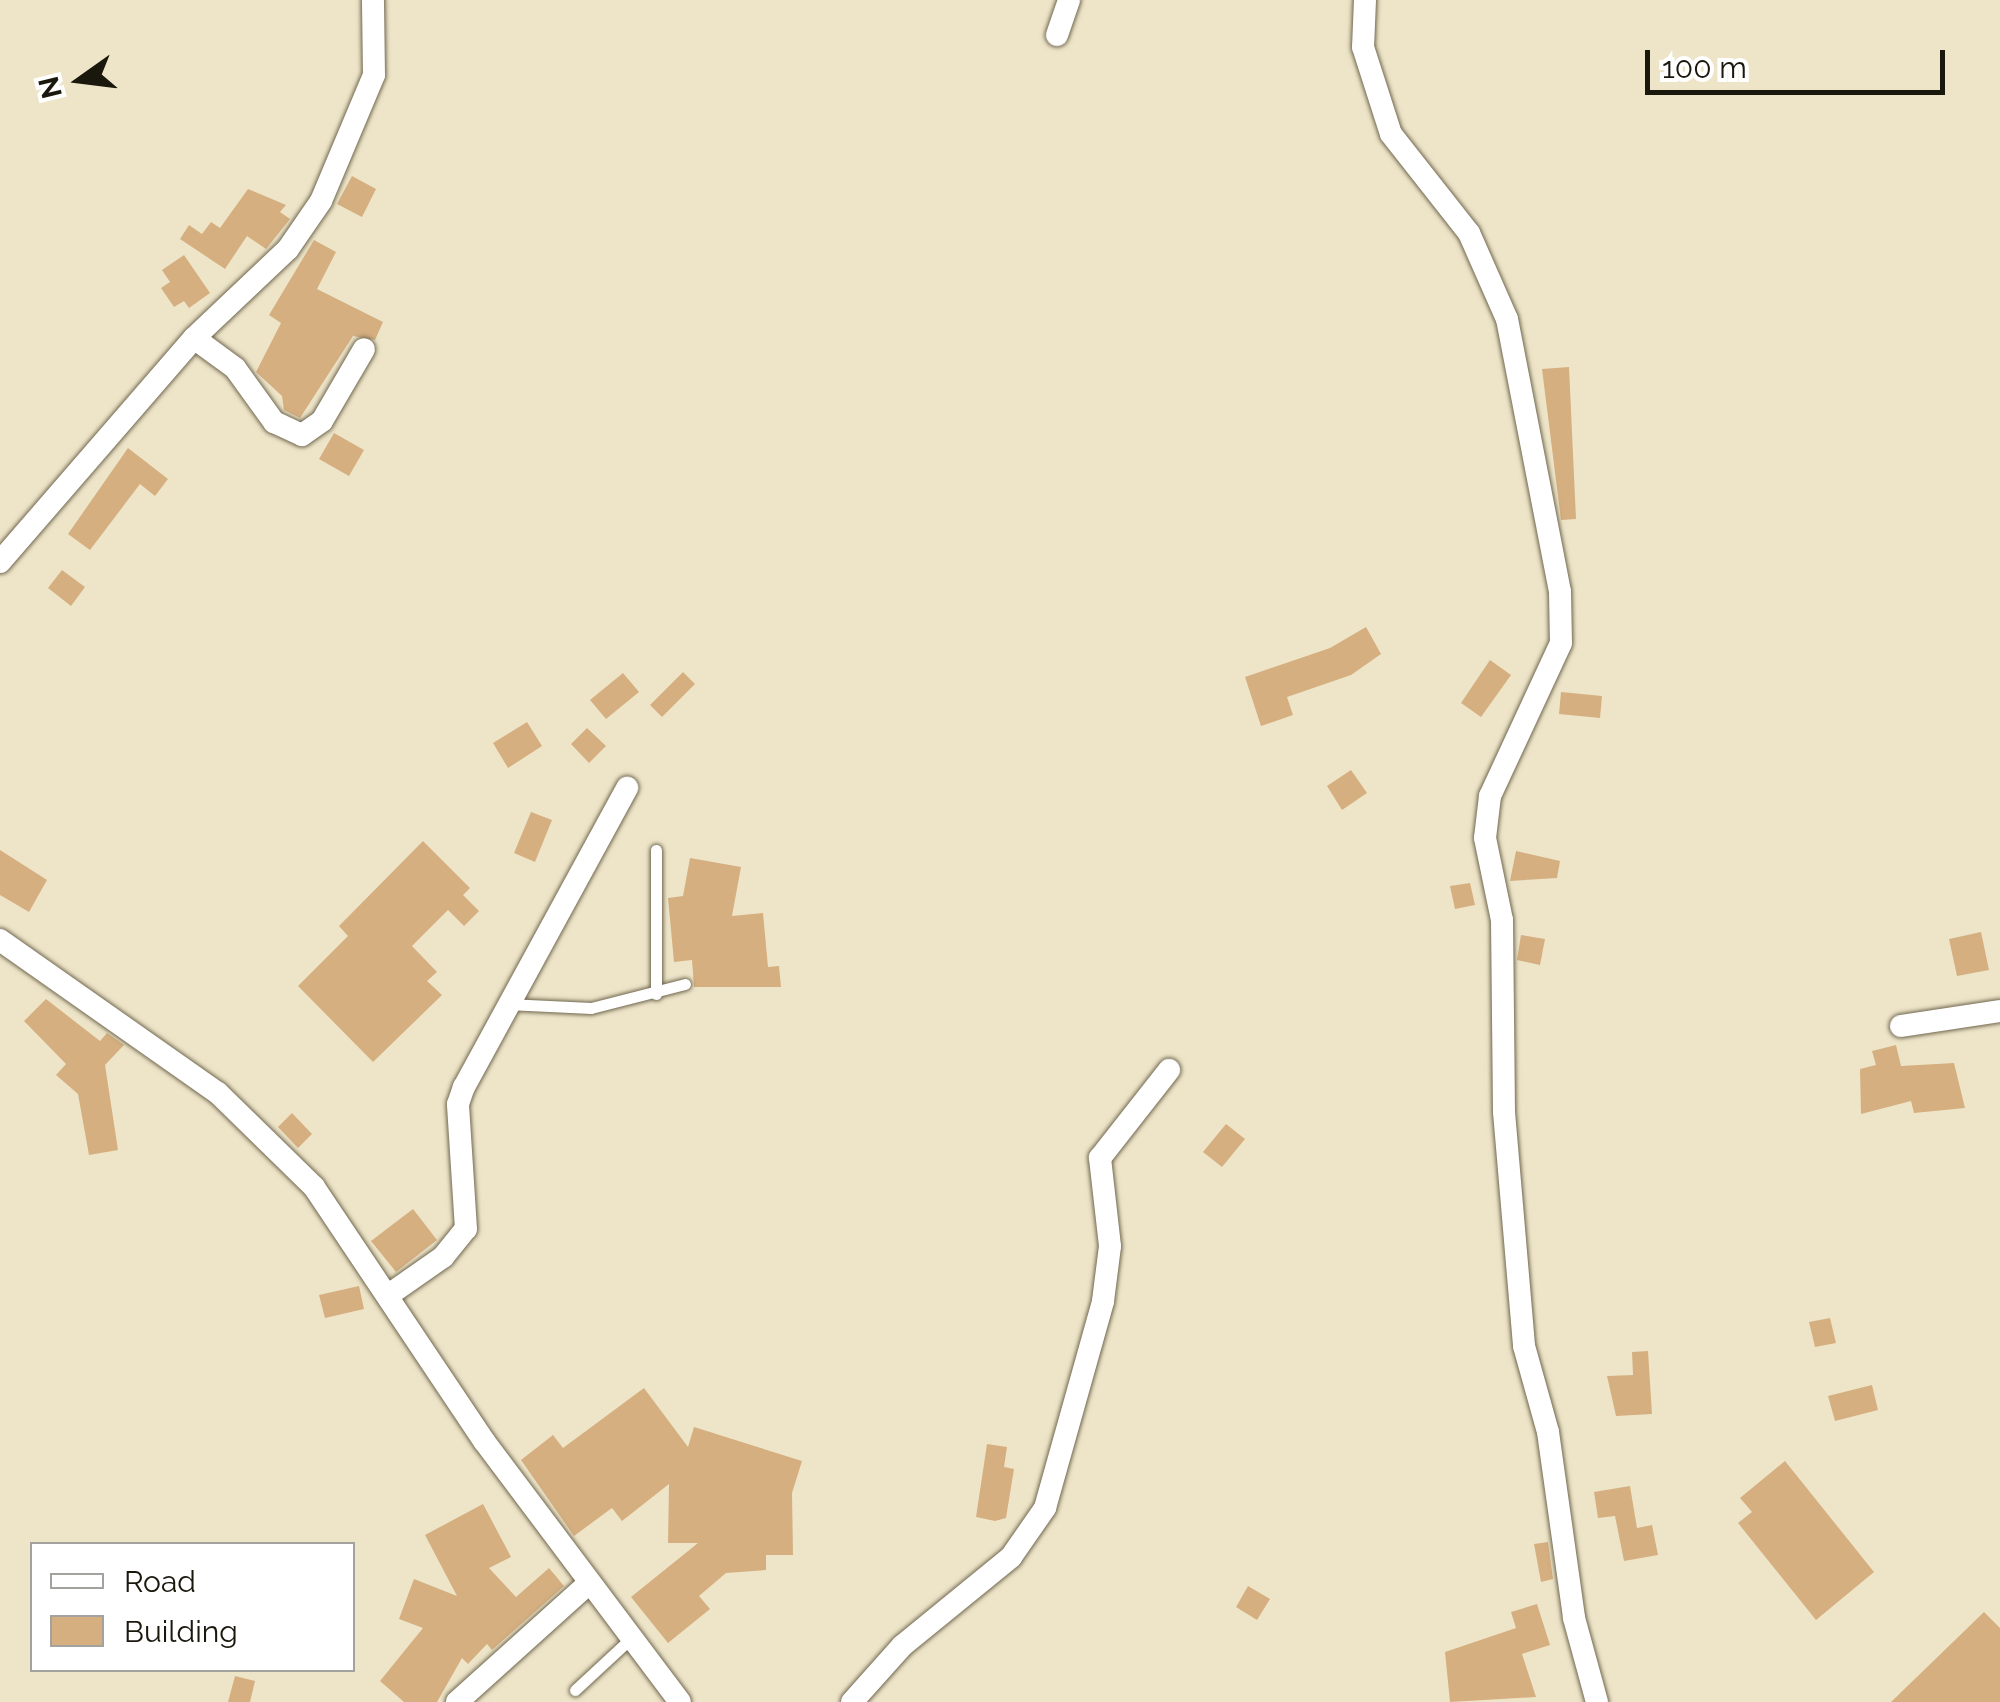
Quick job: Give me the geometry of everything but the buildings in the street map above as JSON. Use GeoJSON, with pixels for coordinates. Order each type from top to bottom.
{"type":"FeatureCollection","features":[{"type":"Feature","properties":{"kind":"street"},"geometry":{"type":"LineString","coordinates":[[0,562],[194,338],[288,249],[321,202],[374,75],[373,0]]}},
{"type":"Feature","properties":{"kind":"street"},"geometry":{"type":"LineString","coordinates":[[1057,35],[1070,0]]}},
{"type":"Feature","properties":{"kind":"street"},"geometry":{"type":"LineString","coordinates":[[1365,0],[1364,48],[1391,134],[1470,233],[1508,319],[1560,592],[1561,643],[1490,796],[1484,838],[1502,920],[1502,1054],[1524,1346],[1548,1432],[1574,1618],[1597,1702]]}},
{"type":"Feature","properties":{"kind":"street"},"geometry":{"type":"LineString","coordinates":[[194,338],[234,368],[274,422],[302,435],[322,421],[364,349]]}},
{"type":"Feature","properties":{"kind":"street"},"geometry":{"type":"LineString","coordinates":[[390,1294],[443,1257],[466,1228],[458,1104],[503,1004],[627,788]]}},
{"type":"Feature","properties":{"kind":"street"},"geometry":{"type":"LineString","coordinates":[[0,940],[218,1093],[314,1188],[589,1583],[680,1702]]}},
{"type":"Feature","properties":{"kind":"street"},"geometry":{"type":"LineString","coordinates":[[1901,1026],[2000,1011]]}},
{"type":"Feature","properties":{"kind":"street"},"geometry":{"type":"LineString","coordinates":[[852,1702],[902,1646],[1011,1558],[1045,1508],[1103,1301],[1110,1246],[1100,1158],[1169,1070]]}},
{"type":"Feature","properties":{"kind":"street"},"geometry":{"type":"LineString","coordinates":[[457,1702],[589,1583]]}},
{"type":"Feature","properties":{"kind":"lane"},"geometry":{"type":"LineString","coordinates":[[656,850],[656,994]]}},
{"type":"Feature","properties":{"kind":"lane"},"geometry":{"type":"LineString","coordinates":[[503,1004],[591,1008],[685,984]]}},
{"type":"Feature","properties":{"kind":"lane"},"geometry":{"type":"LineString","coordinates":[[576,1690],[630,1639]]}}]}
